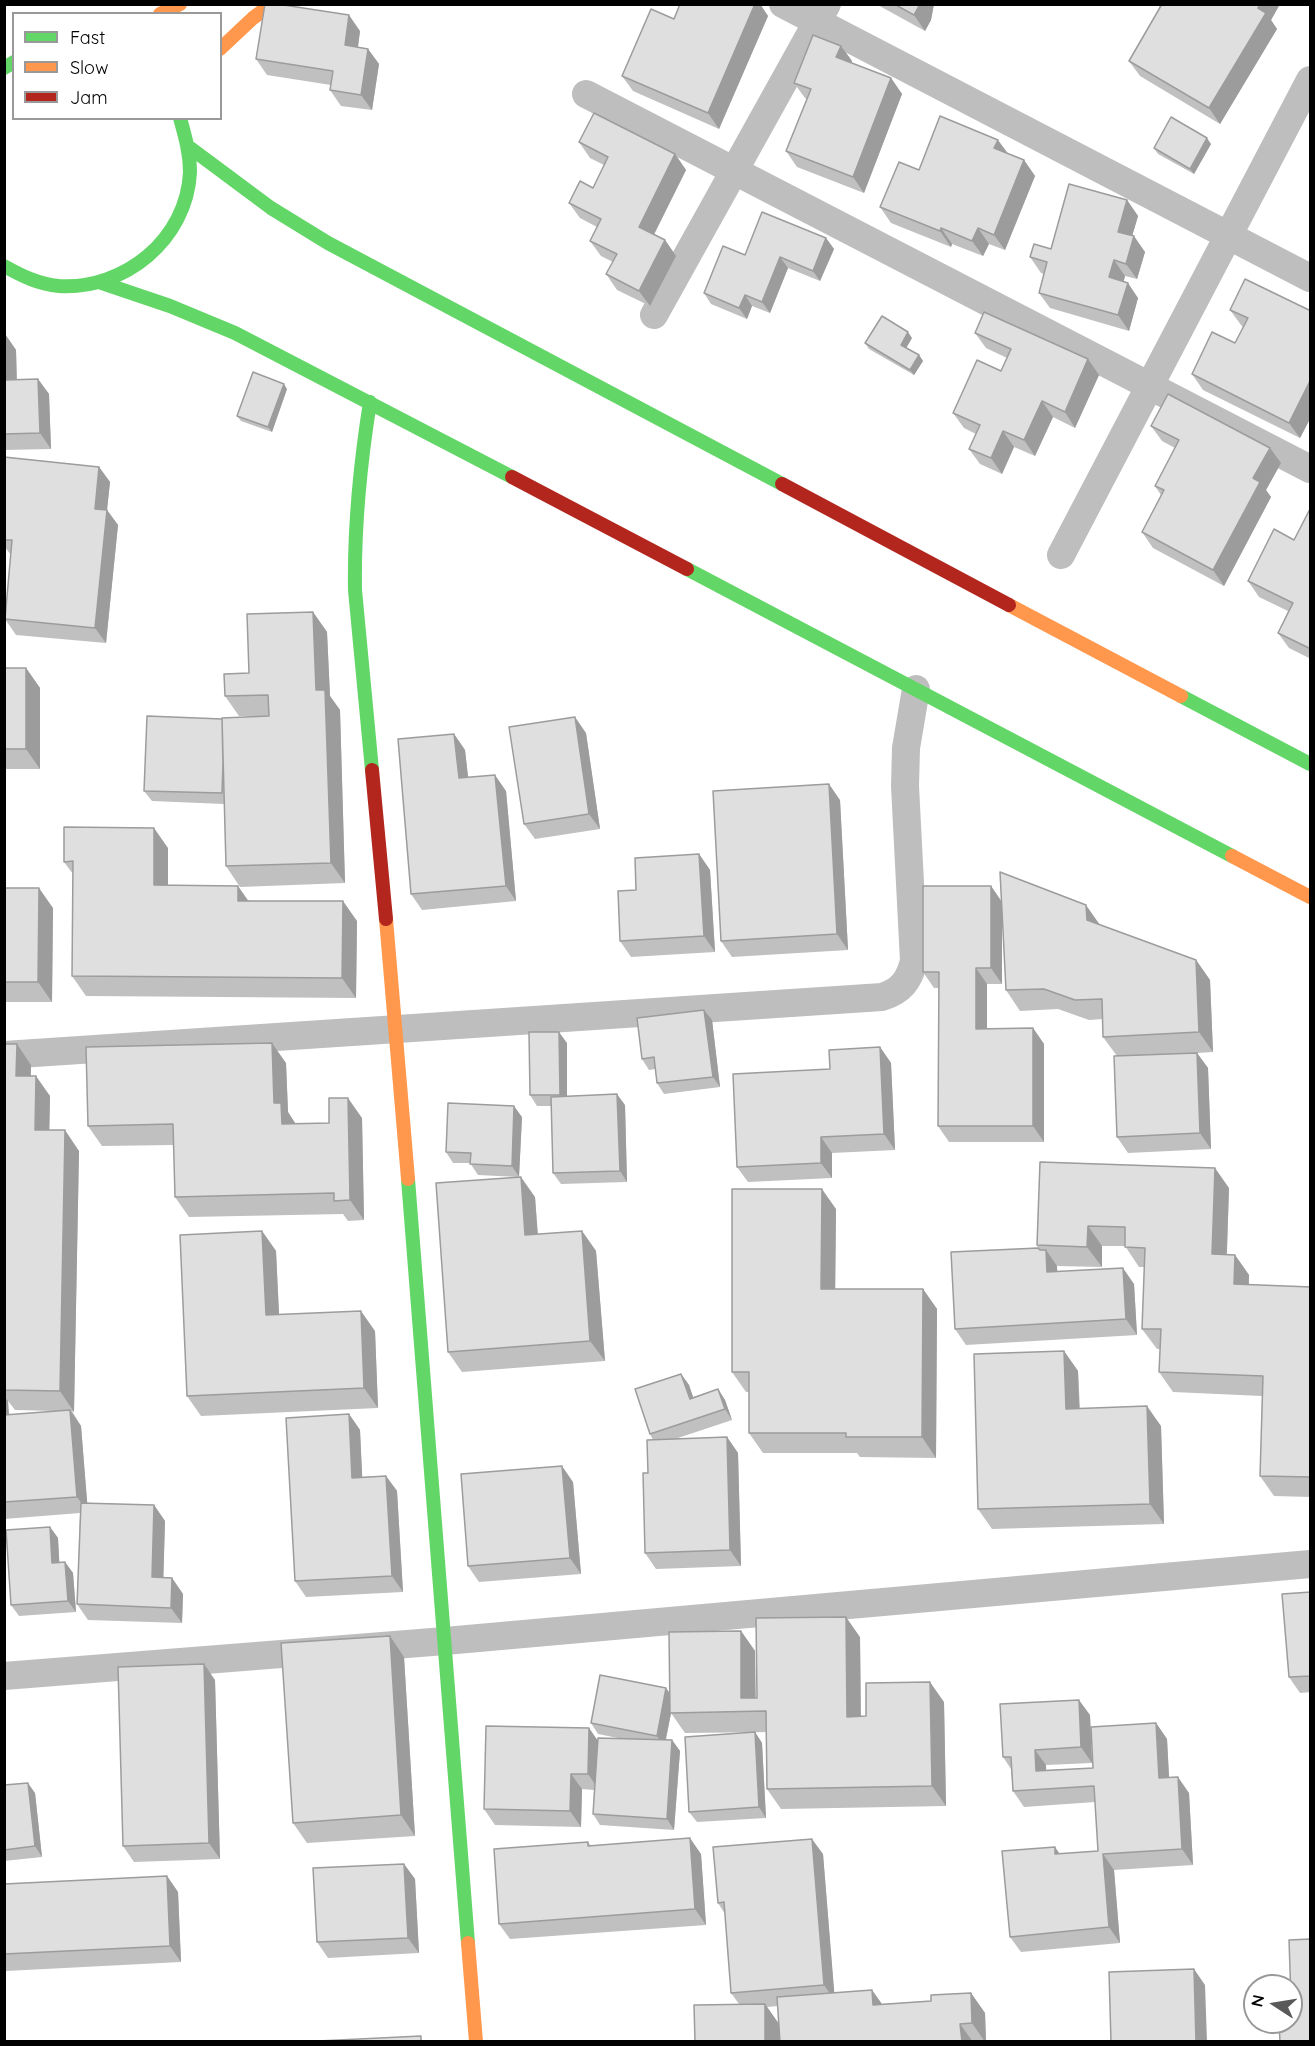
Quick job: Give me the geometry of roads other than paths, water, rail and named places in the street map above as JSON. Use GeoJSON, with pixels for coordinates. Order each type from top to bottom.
{"type":"FeatureCollection","features":[{"type":"Feature","properties":{"kind":"main road"},"geometry":{"type":"LineString","coordinates":[[164,12],[180,4]]}},
{"type":"Feature","properties":{"kind":"main road"},"geometry":{"type":"LineString","coordinates":[[222,47],[272,4]]}},
{"type":"Feature","properties":{"kind":"main road"},"geometry":{"type":"LineString","coordinates":[[233,18],[233,36]]}},
{"type":"Feature","properties":{"kind":"main road"},"geometry":{"type":"LineString","coordinates":[[4,281],[32,280],[67,287],[102,283],[134,268],[162,245],[180,216],[189,182],[189,147],[181,120]]}},
{"type":"Feature","properties":{"kind":"main road"},"geometry":{"type":"LineString","coordinates":[[189,147],[271,208],[328,243],[1311,764]]}},
{"type":"Feature","properties":{"kind":"main road"},"geometry":{"type":"LineString","coordinates":[[4,266],[32,280]]}},
{"type":"Feature","properties":{"kind":"main road"},"geometry":{"type":"LineString","coordinates":[[102,283],[170,306],[235,333],[1311,897]]}},
{"type":"Feature","properties":{"kind":"main road"},"geometry":{"type":"LineString","coordinates":[[370,402],[356,500],[353,545],[355,590],[396,1029],[476,2042]]}},
{"type":"Feature","properties":{"kind":"street"},"geometry":{"type":"LineString","coordinates":[[783,4],[822,13],[1228,236],[1311,278]]}},
{"type":"Feature","properties":{"kind":"street"},"geometry":{"type":"LineString","coordinates":[[654,315],[822,13]]}},
{"type":"Feature","properties":{"kind":"street"},"geometry":{"type":"LineString","coordinates":[[1061,555],[1311,80]]}},
{"type":"Feature","properties":{"kind":"street"},"geometry":{"type":"LineString","coordinates":[[586,94],[1150,386],[1308,462]]}},
{"type":"Feature","properties":{"kind":"street"},"geometry":{"type":"LineString","coordinates":[[4,1055],[882,997],[894,993],[904,985],[914,961],[905,786],[906,748],[916,689]]}},
{"type":"Feature","properties":{"kind":"street"},"geometry":{"type":"LineString","coordinates":[[4,1676],[445,1641],[1311,1564]]}}]}
